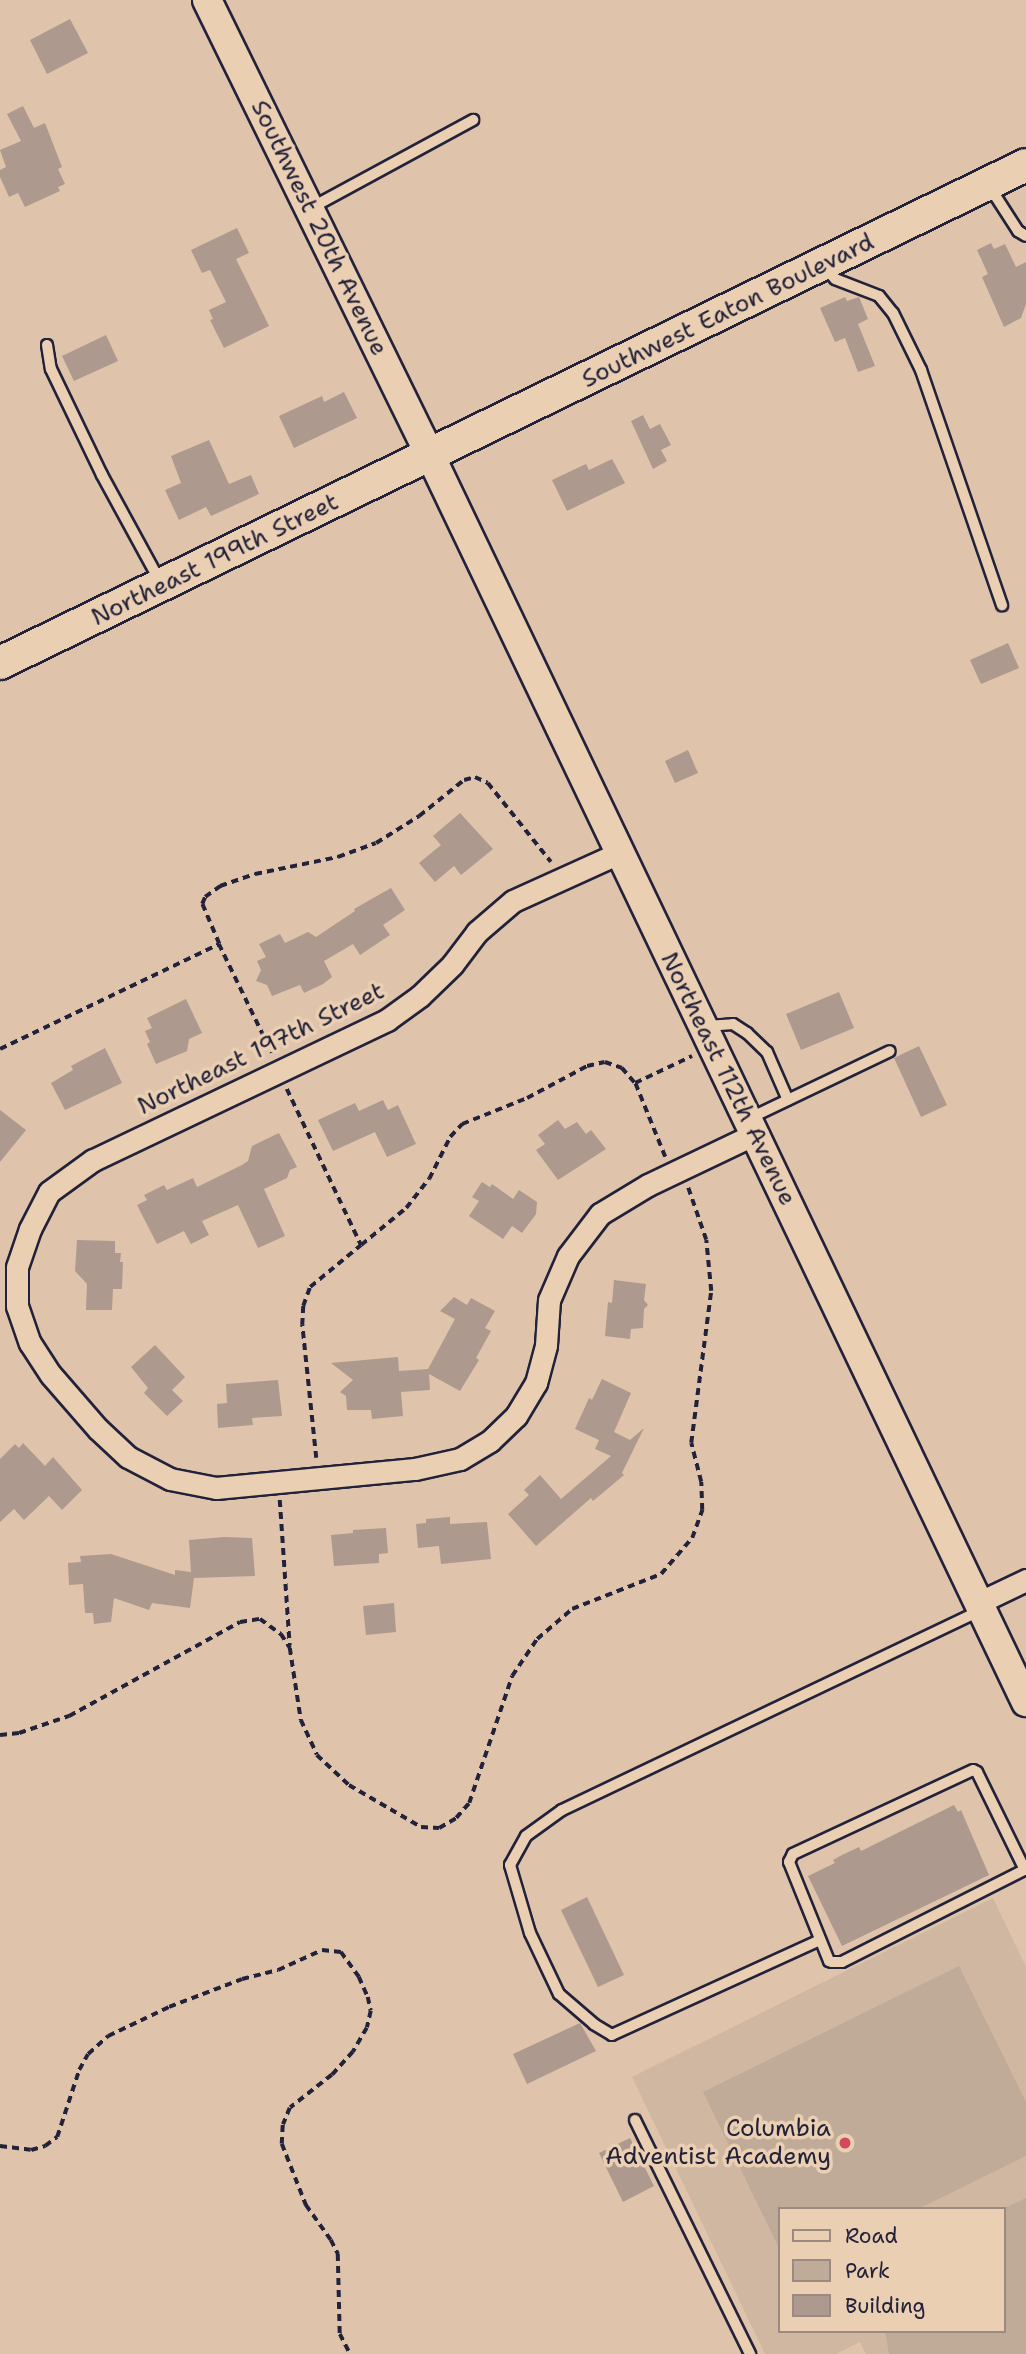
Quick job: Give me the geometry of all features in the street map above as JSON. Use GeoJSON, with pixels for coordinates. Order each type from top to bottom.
{"type":"FeatureCollection","features":[{"type":"Feature","properties":{"kind":"main road","name":"Southwest Eaton Boulevard"},"geometry":{"type":"LineString","coordinates":[[431,457],[1026,165]]}},
{"type":"Feature","properties":{"kind":"main road","name":"Northeast 199th Street"},"geometry":{"type":"LineString","coordinates":[[0,663],[431,457]]}},
{"type":"Feature","properties":{"kind":"street","name":"Southwest 20th Avenue"},"geometry":{"type":"LineString","coordinates":[[207,0],[431,457]]}},
{"type":"Feature","properties":{"kind":"street","name":"Northeast 112th Avenue"},"geometry":{"type":"LineString","coordinates":[[431,457],[1026,1702]]}},
{"type":"Feature","properties":{"kind":"street","name":"Northeast 197th Street"},"geometry":{"type":"LineString","coordinates":[[9,1307],[30,1229],[49,1192],[93,1160],[387,1020],[420,996],[452,965],[477,932],[513,901],[620,853]]}},
{"type":"Feature","properties":{"kind":"street"},"geometry":{"type":"LineString","coordinates":[[9,1307],[51,1375],[98,1429],[128,1457],[170,1479],[216,1488],[415,1469],[448,1462],[460,1459],[490,1441],[516,1416],[536,1383],[545,1345],[549,1300],[568,1256],[600,1214],[751,1127]]}},
{"type":"Feature","properties":{"kind":"street"},"geometry":{"type":"LineString","coordinates":[[980,1606],[1026,1580]]}},
{"type":"Feature","properties":{"kind":"lane"},"geometry":{"type":"LineString","coordinates":[[309,209],[473,120]]}},
{"type":"Feature","properties":{"kind":"lane"},"geometry":{"type":"LineString","coordinates":[[987,184],[1018,230],[1026,236]]}},
{"type":"Feature","properties":{"kind":"lane"},"geometry":{"type":"LineString","coordinates":[[822,265],[835,279],[879,296],[893,313],[926,383],[1002,605]]}},
{"type":"Feature","properties":{"kind":"lane"},"geometry":{"type":"LineString","coordinates":[[47,345],[51,369],[102,475],[162,585]]}},
{"type":"Feature","properties":{"kind":"lane"},"geometry":{"type":"LineString","coordinates":[[708,1036],[733,1024],[747,1033],[767,1052],[788,1100]]}},
{"type":"Feature","properties":{"kind":"lane"},"geometry":{"type":"LineString","coordinates":[[751,1127],[788,1100],[890,1051]]}},
{"type":"Feature","properties":{"kind":"lane"},"geometry":{"type":"LineString","coordinates":[[820,1940],[612,2035],[594,2024],[559,1994],[530,1933],[510,1865],[526,1836],[562,1810],[980,1606]]}},
{"type":"Feature","properties":{"kind":"lane"},"geometry":{"type":"LineString","coordinates":[[973,1770],[977,1772],[1026,1870],[842,1962],[829,1961],[820,1940],[790,1857],[973,1770]]}},
{"type":"Feature","properties":{"kind":"lane"},"geometry":{"type":"LineString","coordinates":[[635,2120],[750,2354]]}},
{"type":"Feature","properties":{"kind":"path"},"geometry":{"type":"LineString","coordinates":[[361,1245],[279,1071],[269,1044],[219,944],[202,904],[205,897],[220,886],[255,874],[338,858],[376,843],[419,816],[464,780],[475,777],[488,782],[549,859],[561,880]]}},
{"type":"Feature","properties":{"kind":"path"},"geometry":{"type":"LineString","coordinates":[[0,1049],[219,944]]}},
{"type":"Feature","properties":{"kind":"path"},"geometry":{"type":"LineString","coordinates":[[635,1083],[708,1036]]}},
{"type":"Feature","properties":{"kind":"path"},"geometry":{"type":"LineString","coordinates":[[279,1482],[290,1648],[301,1720],[317,1755],[349,1785],[421,1827],[439,1828],[456,1818],[469,1803],[512,1676],[537,1639],[572,1609],[661,1574],[692,1538],[702,1510],[701,1482],[691,1443],[711,1291],[705,1240],[692,1194],[665,1156],[635,1083],[622,1068],[606,1062],[587,1066],[527,1098],[462,1124],[450,1137],[429,1179],[406,1208],[310,1287],[303,1306],[302,1325],[318,1478]]}},
{"type":"Feature","properties":{"kind":"path"},"geometry":{"type":"LineString","coordinates":[[0,1735],[19,1733],[69,1716],[240,1622],[260,1619],[281,1634],[290,1648]]}},
{"type":"Feature","properties":{"kind":"path"},"geometry":{"type":"LineString","coordinates":[[0,2146],[30,2150],[45,2146],[57,2137],[79,2070],[88,2054],[108,2036],[169,2007],[242,1979],[278,1970],[322,1950],[341,1952],[359,1977],[368,1997],[371,2011],[367,2028],[353,2052],[332,2075],[290,2108],[283,2125],[282,2144],[306,2204],[338,2254],[340,2334],[350,2354]]}},
{"type":"Feature","properties":{"kind":"shaded area","name":"Columbia Adventist Academy"},"geometry":{"type":"Polygon","coordinates":[[[993,1898],[1026,1967],[1026,2354],[866,2354],[860,2342],[836,2354],[765,2354],[632,2077],[993,1898]]]}},
{"type":"Feature","properties":{"kind":"green space"},"geometry":{"type":"Polygon","coordinates":[[[959,1966],[1026,2102],[1026,2156],[922,2207],[778,2207],[778,2246],[703,2092],[959,1966]]]}},
{"type":"Feature","properties":{"kind":"green space"},"geometry":{"type":"Polygon","coordinates":[[[1026,2198],[1026,2354],[889,2354],[885,2333],[1005,2333],[1005,2208],[1026,2198]]]}},
{"type":"Feature","properties":{"kind":"building"},"geometry":{"type":"Polygon","coordinates":[[[70,19],[88,53],[47,74],[30,40],[70,19]]]}},
{"type":"Feature","properties":{"kind":"building"},"geometry":{"type":"Polygon","coordinates":[[[23,106],[34,128],[45,123],[62,167],[58,169],[65,184],[58,187],[60,191],[25,207],[18,193],[9,197],[0,177],[0,170],[6,167],[0,150],[21,141],[7,114],[23,106]]]}},
{"type":"Feature","properties":{"kind":"building"},"geometry":{"type":"Polygon","coordinates":[[[237,228],[249,253],[236,259],[269,326],[224,348],[210,320],[213,319],[209,310],[226,302],[210,270],[202,273],[191,250],[237,228]]]}},
{"type":"Feature","properties":{"kind":"building"},"geometry":{"type":"Polygon","coordinates":[[[991,243],[994,249],[1005,244],[1016,267],[1026,262],[1026,304],[1021,318],[1004,327],[982,277],[988,274],[977,250],[991,243]]]}},
{"type":"Feature","properties":{"kind":"building"},"geometry":{"type":"Polygon","coordinates":[[[845,297],[847,301],[859,297],[868,319],[858,324],[875,366],[858,372],[845,338],[835,342],[820,308],[845,297]]]}},
{"type":"Feature","properties":{"kind":"building"},"geometry":{"type":"Polygon","coordinates":[[[106,335],[118,361],[74,381],[62,356],[106,335]]]}},
{"type":"Feature","properties":{"kind":"building"},"geometry":{"type":"Polygon","coordinates":[[[344,392],[357,418],[294,448],[279,416],[322,396],[324,402],[344,392]]]}},
{"type":"Feature","properties":{"kind":"building"},"geometry":{"type":"Polygon","coordinates":[[[643,415],[650,429],[660,424],[671,445],[661,450],[667,461],[653,469],[631,421],[643,415]]]}},
{"type":"Feature","properties":{"kind":"building"},"geometry":{"type":"Polygon","coordinates":[[[209,440],[229,484],[251,475],[259,494],[211,516],[206,507],[179,520],[165,490],[181,483],[171,456],[209,440]]]}},
{"type":"Feature","properties":{"kind":"building"},"geometry":{"type":"Polygon","coordinates":[[[612,459],[625,483],[567,511],[552,480],[586,464],[589,470],[612,459]]]}},
{"type":"Feature","properties":{"kind":"building"},"geometry":{"type":"Polygon","coordinates":[[[1008,643],[1019,668],[981,684],[970,660],[1008,643]]]}},
{"type":"Feature","properties":{"kind":"building"},"geometry":{"type":"Polygon","coordinates":[[[688,750],[698,773],[675,783],[665,761],[688,750]]]}},
{"type":"Feature","properties":{"kind":"building"},"geometry":{"type":"Polygon","coordinates":[[[460,813],[493,849],[461,875],[454,866],[435,882],[419,863],[441,845],[433,836],[460,813]]]}},
{"type":"Feature","properties":{"kind":"building"},"geometry":{"type":"Polygon","coordinates":[[[391,888],[405,910],[383,925],[390,935],[360,955],[353,944],[324,961],[332,977],[323,984],[304,993],[300,985],[272,996],[267,985],[256,981],[261,970],[257,961],[266,957],[259,944],[280,934],[285,943],[308,932],[316,937],[355,911],[354,909],[391,888]]]}},
{"type":"Feature","properties":{"kind":"building"},"geometry":{"type":"Polygon","coordinates":[[[839,992],[854,1028],[801,1050],[786,1014],[839,992]]]}},
{"type":"Feature","properties":{"kind":"building"},"geometry":{"type":"Polygon","coordinates":[[[186,999],[202,1033],[189,1039],[187,1051],[156,1064],[147,1044],[150,1042],[145,1031],[152,1028],[147,1018],[186,999]]]}},
{"type":"Feature","properties":{"kind":"building"},"geometry":{"type":"Polygon","coordinates":[[[919,1046],[947,1105],[921,1117],[894,1058],[919,1046]]]}},
{"type":"Feature","properties":{"kind":"building"},"geometry":{"type":"Polygon","coordinates":[[[105,1048],[122,1083],[65,1110],[51,1083],[73,1070],[71,1066],[105,1048]]]}},
{"type":"Feature","properties":{"kind":"building"},"geometry":{"type":"Polygon","coordinates":[[[383,1100],[388,1110],[398,1105],[416,1144],[387,1157],[375,1132],[333,1151],[318,1120],[355,1103],[359,1111],[383,1100]]]}},
{"type":"Feature","properties":{"kind":"building"},"geometry":{"type":"Polygon","coordinates":[[[0,1110],[26,1130],[0,1162],[0,1110]]]}},
{"type":"Feature","properties":{"kind":"building"},"geometry":{"type":"Polygon","coordinates":[[[558,1120],[565,1129],[577,1122],[586,1134],[591,1130],[606,1149],[558,1180],[536,1150],[545,1144],[538,1135],[558,1120]]]}},
{"type":"Feature","properties":{"kind":"building"},"geometry":{"type":"Polygon","coordinates":[[[279,1133],[297,1167],[290,1170],[287,1178],[264,1189],[285,1236],[258,1248],[238,1205],[202,1221],[209,1235],[191,1244],[184,1231],[157,1244],[137,1205],[147,1200],[144,1195],[164,1185],[167,1190],[193,1178],[197,1187],[242,1165],[248,1161],[252,1146],[279,1133]]]}},
{"type":"Feature","properties":{"kind":"building"},"geometry":{"type":"Polygon","coordinates":[[[482,1182],[490,1187],[492,1184],[513,1199],[519,1190],[537,1202],[536,1214],[522,1233],[512,1226],[503,1239],[469,1216],[479,1201],[472,1197],[482,1182]]]}},
{"type":"Feature","properties":{"kind":"building"},"geometry":{"type":"Polygon","coordinates":[[[77,1240],[115,1241],[115,1253],[121,1253],[122,1289],[113,1289],[112,1310],[86,1310],[87,1284],[75,1271],[77,1240]]]}},
{"type":"Feature","properties":{"kind":"building"},"geometry":{"type":"Polygon","coordinates":[[[614,1280],[646,1284],[644,1300],[648,1305],[644,1309],[643,1328],[631,1329],[630,1339],[605,1336],[608,1302],[612,1303],[614,1280]]]}},
{"type":"Feature","properties":{"kind":"building"},"geometry":{"type":"Polygon","coordinates":[[[454,1297],[467,1305],[471,1298],[495,1311],[485,1328],[491,1331],[476,1358],[479,1360],[460,1391],[429,1374],[430,1390],[401,1392],[403,1416],[372,1419],[371,1410],[347,1410],[346,1396],[340,1392],[353,1380],[331,1363],[398,1357],[399,1371],[428,1369],[455,1319],[440,1311],[454,1297]]]}},
{"type":"Feature","properties":{"kind":"building"},"geometry":{"type":"Polygon","coordinates":[[[155,1345],[185,1377],[172,1390],[183,1401],[167,1416],[144,1393],[148,1388],[131,1367],[155,1345]]]}},
{"type":"Feature","properties":{"kind":"building"},"geometry":{"type":"Polygon","coordinates":[[[602,1379],[631,1393],[614,1432],[630,1440],[644,1428],[622,1473],[624,1475],[593,1501],[591,1498],[536,1546],[508,1514],[529,1495],[524,1490],[540,1475],[561,1499],[611,1456],[595,1449],[599,1440],[575,1429],[589,1398],[592,1400],[602,1379]]]}},
{"type":"Feature","properties":{"kind":"building"},"geometry":{"type":"Polygon","coordinates":[[[278,1380],[282,1416],[252,1418],[253,1425],[218,1428],[217,1404],[227,1403],[226,1384],[278,1380]]]}},
{"type":"Feature","properties":{"kind":"building"},"geometry":{"type":"Polygon","coordinates":[[[23,1443],[45,1466],[53,1457],[82,1490],[62,1510],[49,1496],[24,1520],[14,1509],[0,1522],[0,1459],[15,1444],[19,1448],[23,1443]]]}},
{"type":"Feature","properties":{"kind":"building"},"geometry":{"type":"Polygon","coordinates":[[[450,1517],[450,1524],[487,1522],[491,1559],[441,1564],[439,1546],[418,1548],[416,1524],[426,1523],[426,1519],[450,1517]]]}},
{"type":"Feature","properties":{"kind":"building"},"geometry":{"type":"Polygon","coordinates":[[[386,1528],[388,1553],[379,1554],[379,1563],[334,1566],[331,1535],[353,1533],[353,1530],[386,1528]]]}},
{"type":"Feature","properties":{"kind":"building"},"geometry":{"type":"Polygon","coordinates":[[[252,1538],[255,1576],[194,1578],[190,1608],[152,1603],[149,1610],[114,1598],[111,1622],[94,1624],[93,1613],[85,1613],[83,1584],[69,1585],[68,1563],[81,1562],[80,1556],[111,1554],[175,1575],[175,1570],[191,1572],[189,1540],[252,1538]]]}},
{"type":"Feature","properties":{"kind":"building"},"geometry":{"type":"Polygon","coordinates":[[[394,1603],[396,1632],[366,1635],[363,1606],[394,1603]]]}},
{"type":"Feature","properties":{"kind":"building"},"geometry":{"type":"Polygon","coordinates":[[[954,1805],[958,1812],[961,1810],[989,1875],[842,1946],[808,1876],[835,1863],[833,1860],[842,1855],[859,1847],[861,1851],[954,1805]]]}},
{"type":"Feature","properties":{"kind":"building"},"geometry":{"type":"Polygon","coordinates":[[[587,1897],[624,1975],[598,1987],[561,1910],[587,1897]]]}},
{"type":"Feature","properties":{"kind":"building"},"geometry":{"type":"Polygon","coordinates":[[[580,2023],[596,2051],[527,2084],[513,2054],[580,2023]]]}},
{"type":"Feature","properties":{"kind":"building"},"geometry":{"type":"Polygon","coordinates":[[[630,2138],[654,2186],[623,2202],[599,2153],[630,2138]]]}},
{"type":"Feature","properties":{"kind":"place","name":"Columbia Adventist Academy"},"geometry":{"type":"Point","coordinates":[845,2143]}}]}
